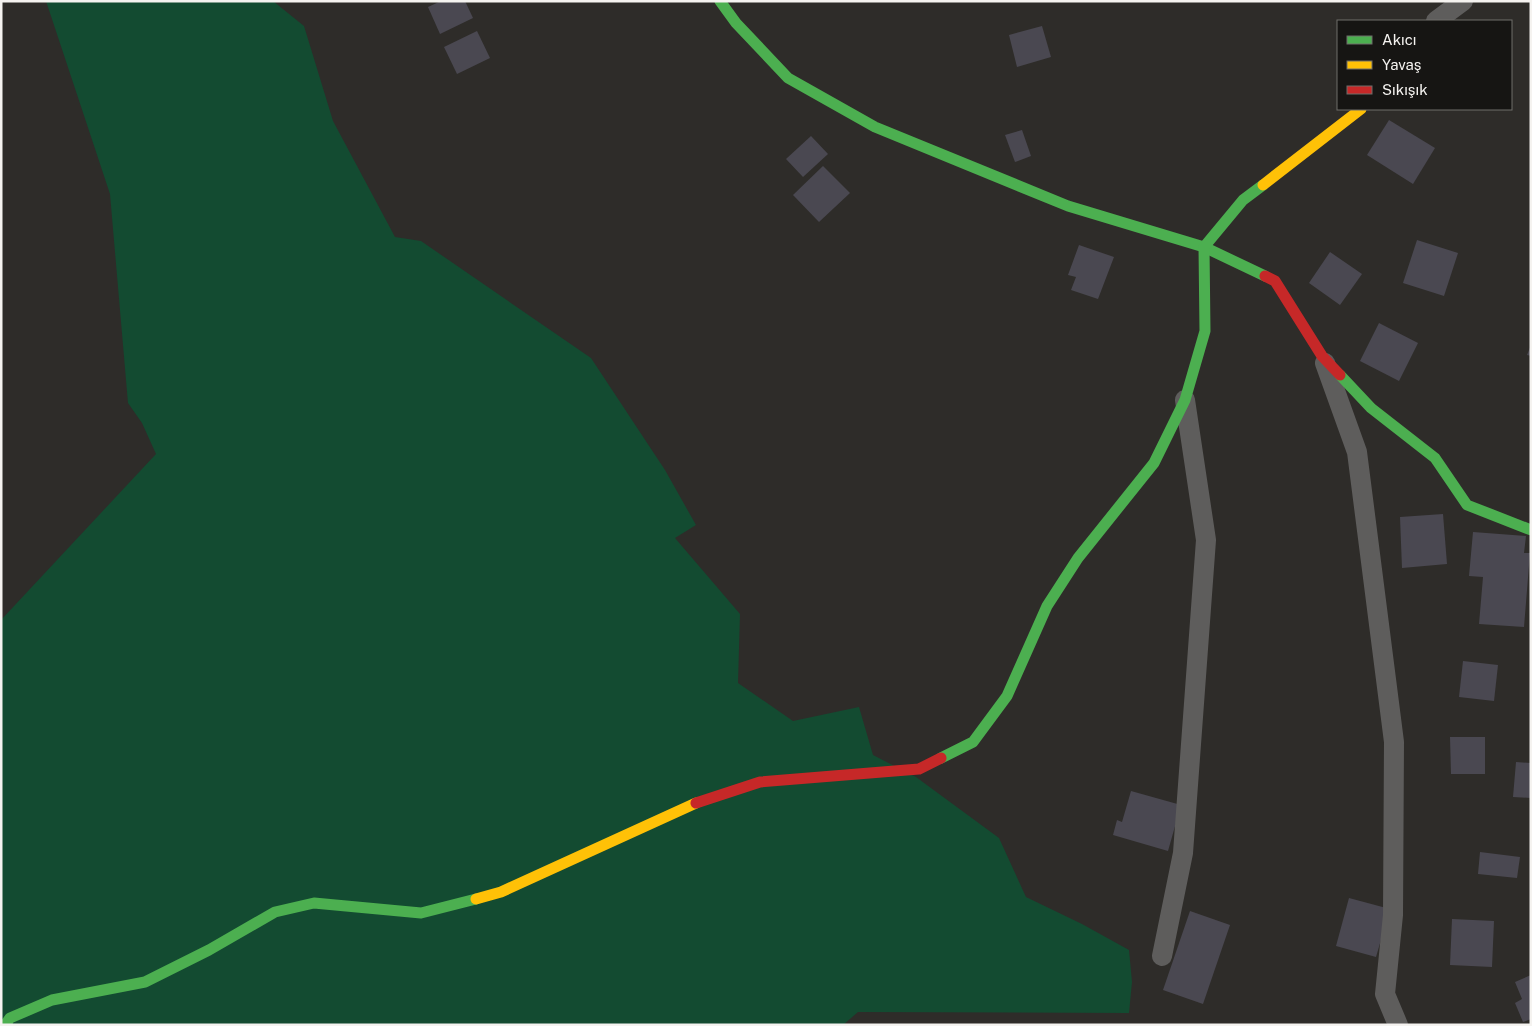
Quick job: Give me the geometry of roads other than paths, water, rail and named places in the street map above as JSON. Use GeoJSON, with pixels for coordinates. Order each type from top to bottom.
{"type":"FeatureCollection","features":[{"type":"Feature","properties":{"kind":"street"},"geometry":{"type":"LineString","coordinates":[[720,1],[736,23],[788,78],[874,127],[1068,206],[1204,247],[1275,281],[1322,356],[1371,408],[1435,458],[1467,506],[1531,530]]}},
{"type":"Feature","properties":{"kind":"street"},"geometry":{"type":"LineString","coordinates":[[1437,20],[1463,1]]}},
{"type":"Feature","properties":{"kind":"street"},"geometry":{"type":"LineString","coordinates":[[5,1025],[10,1018],[52,1000],[145,982],[209,950],[275,912],[314,903],[421,913],[501,892],[693,804],[760,782],[919,769],[973,742],[1007,696],[1047,606],[1078,558],[1154,462],[1185,400],[1205,331],[1204,247],[1243,200],[1360,110]]}},
{"type":"Feature","properties":{"kind":"street"},"geometry":{"type":"LineString","coordinates":[[1322,356],[1357,452],[1394,742],[1393,915],[1385,994],[1398,1025]]}},
{"type":"Feature","properties":{"kind":"street"},"geometry":{"type":"LineString","coordinates":[[1162,956],[1183,853],[1206,540],[1185,400]]}}]}
